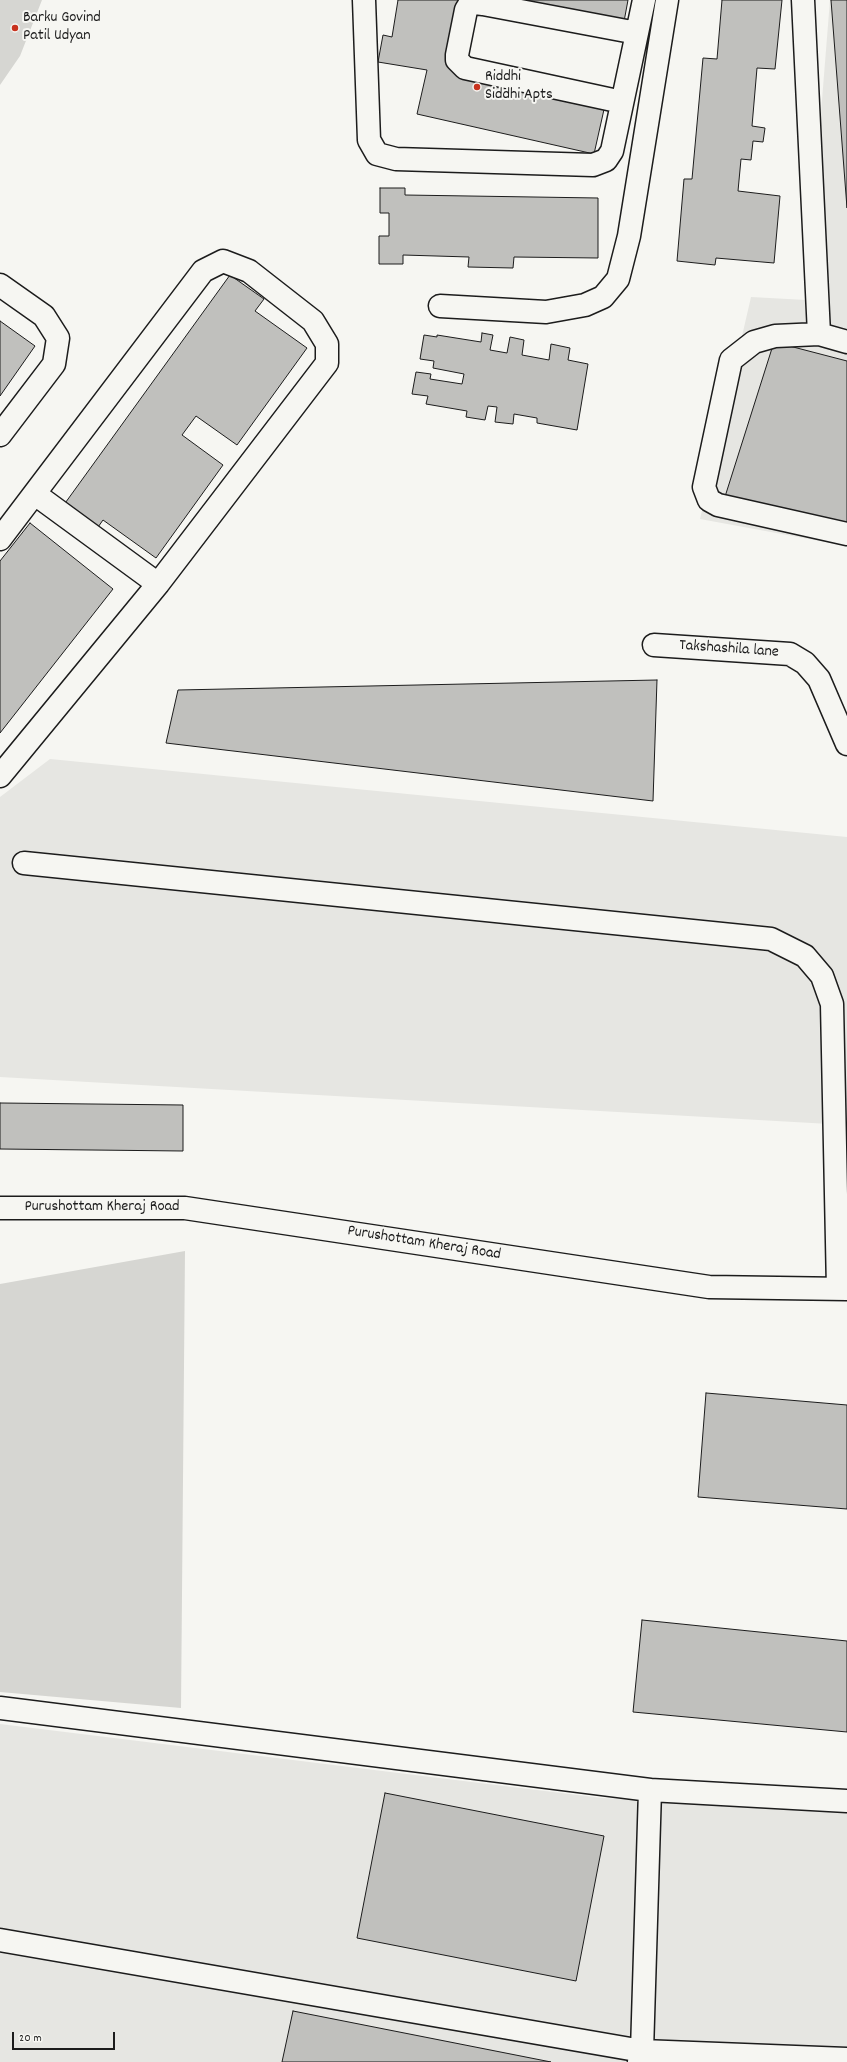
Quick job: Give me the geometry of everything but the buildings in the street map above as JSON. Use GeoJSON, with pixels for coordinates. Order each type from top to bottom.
{"type":"FeatureCollection","features":[{"type":"Feature","properties":{"kind":"street"},"geometry":{"type":"LineString","coordinates":[[364,0],[369,140],[377,154],[396,159],[593,165],[606,160],[612,151],[644,0]]}},
{"type":"Feature","properties":{"kind":"street"},"geometry":{"type":"LineString","coordinates":[[440,306],[546,312],[585,305],[603,297],[618,279],[629,236],[668,0]]}},
{"type":"Feature","properties":{"kind":"street"},"geometry":{"type":"LineString","coordinates":[[804,0],[820,334]]}},
{"type":"Feature","properties":{"kind":"street"},"geometry":{"type":"LineString","coordinates":[[622,102],[465,68],[457,60],[457,55],[466,10],[469,5],[475,2],[637,34]]}},
{"type":"Feature","properties":{"kind":"street"},"geometry":{"type":"LineString","coordinates":[[0,539],[203,271],[223,261],[249,271],[313,321],[326,344],[326,363],[158,584],[0,776]]}},
{"type":"Feature","properties":{"kind":"street"},"geometry":{"type":"LineString","coordinates":[[0,285],[44,316],[58,338],[54,364],[0,435]]}},
{"type":"Feature","properties":{"kind":"street"},"geometry":{"type":"LineString","coordinates":[[847,342],[820,334],[775,336],[754,342],[731,360],[704,487],[709,500],[718,504],[847,534]]}},
{"type":"Feature","properties":{"kind":"street"},"geometry":{"type":"LineString","coordinates":[[35,494],[158,584]]}},
{"type":"Feature","properties":{"kind":"street","name":"Takshashila lane"},"geometry":{"type":"LineString","coordinates":[[654,645],[790,654],[805,663],[819,679],[847,744]]}},
{"type":"Feature","properties":{"kind":"street"},"geometry":{"type":"LineString","coordinates":[[24,863],[772,939],[805,956],[822,976],[832,1004],[842,1289]]}},
{"type":"Feature","properties":{"kind":"street","name":"Purushottam Kheraj Road"},"geometry":{"type":"LineString","coordinates":[[0,1208],[185,1208],[709,1287],[842,1289]]}},
{"type":"Feature","properties":{"kind":"street"},"geometry":{"type":"LineString","coordinates":[[0,1708],[650,1790],[847,1801]]}},
{"type":"Feature","properties":{"kind":"street"},"geometry":{"type":"LineString","coordinates":[[647,2058],[650,1790]]}},
{"type":"Feature","properties":{"kind":"street"},"geometry":{"type":"LineString","coordinates":[[0,1940],[647,2058],[847,2060]]}},
{"type":"Feature","properties":{"kind":"shaded area","name":"Barku Govind Patil Udyan"},"geometry":{"type":"Polygon","coordinates":[[[0,0],[42,0],[20,56],[0,85],[0,0]]]}},
{"type":"Feature","properties":{"kind":"shaded area"},"geometry":{"type":"Polygon","coordinates":[[[830,0],[847,0],[847,546],[700,519],[751,297],[806,300],[830,0]]]}},
{"type":"Feature","properties":{"kind":"shaded area"},"geometry":{"type":"Polygon","coordinates":[[[50,759],[847,837],[847,1125],[0,1077],[0,797],[50,759]]]}},
{"type":"Feature","properties":{"kind":"shaded area"},"geometry":{"type":"Polygon","coordinates":[[[185,1251],[181,1708],[0,1692],[0,1284],[185,1251]]]}},
{"type":"Feature","properties":{"kind":"shaded area"},"geometry":{"type":"Polygon","coordinates":[[[0,1724],[602,1798],[847,1811],[847,2062],[0,2062],[0,1724]]]}},
{"type":"Feature","properties":{"kind":"place","name":"Barku Govind Patil Udyan"},"geometry":{"type":"Point","coordinates":[15,28]}},
{"type":"Feature","properties":{"kind":"place","name":"Riddhi Siddhi Apts"},"geometry":{"type":"Point","coordinates":[477,87]}}]}
